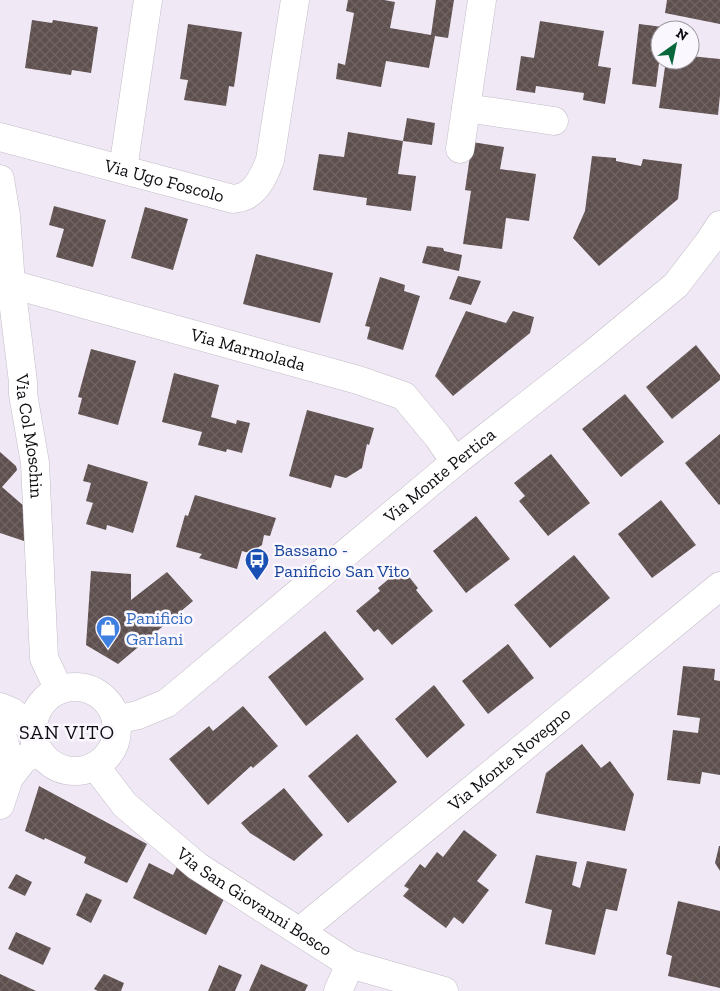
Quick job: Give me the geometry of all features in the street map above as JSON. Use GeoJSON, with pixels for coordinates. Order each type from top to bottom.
{"type":"FeatureCollection","features":[{"type":"Feature","properties":{"kind":"street"},"geometry":{"type":"LineString","coordinates":[[122,169],[148,0]]}},
{"type":"Feature","properties":{"kind":"street","name":"Via Ugo Foscolo"},"geometry":{"type":"LineString","coordinates":[[0,136],[233,199],[246,196],[265,173],[270,160],[295,0]]}},
{"type":"Feature","properties":{"kind":"street"},"geometry":{"type":"LineString","coordinates":[[460,149],[482,0]]}},
{"type":"Feature","properties":{"kind":"street"},"geometry":{"type":"LineString","coordinates":[[466,108],[554,120]]}},
{"type":"Feature","properties":{"kind":"street","name":"Via Col Moschin"},"geometry":{"type":"LineString","coordinates":[[0,179],[6,216],[11,284],[23,382],[11,394],[35,463],[44,658],[42,719]]}},
{"type":"Feature","properties":{"kind":"street","name":"Via Monte Pertica"},"geometry":{"type":"LineString","coordinates":[[116,720],[138,715],[167,704],[455,462],[595,352],[676,285],[720,225]]}},
{"type":"Feature","properties":{"kind":"street","name":"Via Marmolada"},"geometry":{"type":"LineString","coordinates":[[11,284],[358,380],[404,396],[438,437],[455,462]]}},
{"type":"Feature","properties":{"kind":"street","name":"Via Monte Novegno"},"geometry":{"type":"LineString","coordinates":[[300,931],[720,586]]}},
{"type":"Feature","properties":{"kind":"street"},"geometry":{"type":"LineString","coordinates":[[0,805],[9,778],[23,760],[42,719],[73,687],[88,689],[101,696],[111,706],[116,720],[117,733],[114,747],[106,758],[95,766],[83,771],[57,768],[47,760],[42,719]]}},
{"type":"Feature","properties":{"kind":"street"},"geometry":{"type":"LineString","coordinates":[[9,778],[4,716],[42,719]]}},
{"type":"Feature","properties":{"kind":"street","name":"Via San Giovanni Bosco"},"geometry":{"type":"LineString","coordinates":[[95,766],[125,805],[197,866],[350,964],[444,991]]}},
{"type":"Feature","properties":{"kind":"street"},"geometry":{"type":"LineString","coordinates":[[338,991],[350,964]]}},
{"type":"Feature","properties":{"kind":"building"},"geometry":{"type":"Polygon","coordinates":[[[348,0],[384,0],[395,2],[390,28],[431,35],[436,0],[454,0],[448,38],[435,36],[429,68],[386,61],[381,87],[336,79],[338,63],[345,65],[354,13],[346,11],[348,0]]]}},
{"type":"Feature","properties":{"kind":"building"},"geometry":{"type":"Polygon","coordinates":[[[667,0],[720,0],[720,24],[665,13],[667,0]]]}},
{"type":"Feature","properties":{"kind":"building"},"geometry":{"type":"Polygon","coordinates":[[[32,20],[52,23],[53,20],[98,27],[91,73],[72,70],[71,75],[25,68],[32,20]]]}},
{"type":"Feature","properties":{"kind":"building"},"geometry":{"type":"Polygon","coordinates":[[[540,21],[604,31],[598,66],[611,68],[605,104],[583,100],[584,93],[536,86],[535,93],[516,90],[521,56],[534,58],[540,21]]]}},
{"type":"Feature","properties":{"kind":"building"},"geometry":{"type":"Polygon","coordinates":[[[188,24],[242,32],[234,87],[229,86],[226,106],[184,100],[188,80],[180,79],[188,24]]]}},
{"type":"Feature","properties":{"kind":"building"},"geometry":{"type":"Polygon","coordinates":[[[639,24],[650,25],[650,70],[658,70],[656,87],[632,84],[639,24]]]}},
{"type":"Feature","properties":{"kind":"building"},"geometry":{"type":"Polygon","coordinates":[[[700,57],[720,59],[718,115],[659,108],[665,70],[700,70],[700,57]]]}},
{"type":"Feature","properties":{"kind":"building"},"geometry":{"type":"Polygon","coordinates":[[[407,118],[435,123],[432,145],[403,141],[407,118]]]}},
{"type":"Feature","properties":{"kind":"building"},"geometry":{"type":"Polygon","coordinates":[[[348,132],[403,141],[398,174],[416,176],[411,211],[366,205],[367,198],[313,190],[319,154],[344,157],[348,132]]]}},
{"type":"Feature","properties":{"kind":"building"},"geometry":{"type":"Polygon","coordinates":[[[472,142],[504,147],[500,169],[536,174],[529,221],[506,218],[502,249],[463,244],[471,191],[465,190],[472,142]]]}},
{"type":"Feature","properties":{"kind":"building"},"geometry":{"type":"Polygon","coordinates":[[[592,156],[616,158],[616,161],[641,166],[643,159],[682,164],[678,199],[599,266],[573,238],[585,211],[592,156]]]}},
{"type":"Feature","properties":{"kind":"building"},"geometry":{"type":"Polygon","coordinates":[[[54,206],[106,220],[93,267],[56,257],[64,229],[49,225],[54,206]]]}},
{"type":"Feature","properties":{"kind":"building"},"geometry":{"type":"Polygon","coordinates":[[[145,207],[188,219],[173,270],[131,258],[145,207]]]}},
{"type":"Feature","properties":{"kind":"building"},"geometry":{"type":"Polygon","coordinates":[[[427,246],[443,248],[444,251],[462,255],[459,271],[422,263],[427,246]]]}},
{"type":"Feature","properties":{"kind":"building"},"geometry":{"type":"Polygon","coordinates":[[[256,254],[333,273],[320,323],[243,304],[256,254]]]}},
{"type":"Feature","properties":{"kind":"building"},"geometry":{"type":"Polygon","coordinates":[[[458,276],[481,281],[471,305],[449,299],[458,276]]]}},
{"type":"Feature","properties":{"kind":"building"},"geometry":{"type":"Polygon","coordinates":[[[380,277],[405,285],[404,291],[420,296],[403,350],[367,339],[370,327],[365,326],[380,277]]]}},
{"type":"Feature","properties":{"kind":"building"},"geometry":{"type":"Polygon","coordinates":[[[466,311],[506,323],[513,311],[534,317],[530,333],[453,396],[435,376],[466,311]]]}},
{"type":"Feature","properties":{"kind":"building"},"geometry":{"type":"Polygon","coordinates":[[[696,345],[720,375],[720,380],[672,419],[646,387],[696,345]]]}},
{"type":"Feature","properties":{"kind":"building"},"geometry":{"type":"Polygon","coordinates":[[[91,349],[136,361],[118,425],[78,414],[82,398],[78,397],[91,349]]]}},
{"type":"Feature","properties":{"kind":"building"},"geometry":{"type":"Polygon","coordinates":[[[174,373],[219,385],[211,417],[236,424],[237,420],[250,423],[242,453],[227,449],[226,452],[198,445],[202,432],[162,422],[174,373]]]}},
{"type":"Feature","properties":{"kind":"building"},"geometry":{"type":"Polygon","coordinates":[[[625,394],[664,442],[621,477],[582,429],[625,394]]]}},
{"type":"Feature","properties":{"kind":"building"},"geometry":{"type":"Polygon","coordinates":[[[307,410],[374,428],[369,445],[367,444],[362,468],[346,478],[335,475],[331,488],[289,476],[307,410]]]}},
{"type":"Feature","properties":{"kind":"building"},"geometry":{"type":"Polygon","coordinates":[[[720,434],[720,504],[719,505],[685,463],[720,434]]]}},
{"type":"Feature","properties":{"kind":"building"},"geometry":{"type":"Polygon","coordinates":[[[0,452],[16,466],[17,470],[2,487],[25,507],[27,542],[0,533],[0,452]]]}},
{"type":"Feature","properties":{"kind":"building"},"geometry":{"type":"Polygon","coordinates":[[[551,454],[590,503],[548,536],[519,501],[525,496],[514,483],[551,454]]]}},
{"type":"Feature","properties":{"kind":"building"},"geometry":{"type":"Polygon","coordinates":[[[88,464],[148,482],[133,533],[107,525],[106,530],[86,524],[93,503],[86,501],[91,483],[83,481],[88,464]]]}},
{"type":"Feature","properties":{"kind":"building"},"geometry":{"type":"Polygon","coordinates":[[[195,495],[276,518],[270,536],[264,535],[262,545],[249,553],[242,551],[237,569],[199,558],[202,554],[176,547],[185,515],[188,516],[195,495]]]}},
{"type":"Feature","properties":{"kind":"building"},"geometry":{"type":"Polygon","coordinates":[[[661,500],[696,545],[652,578],[618,534],[661,500]]]}},
{"type":"Feature","properties":{"kind":"building"},"geometry":{"type":"Polygon","coordinates":[[[476,516],[510,559],[466,593],[433,551],[476,516]]]}},
{"type":"Feature","properties":{"kind":"building"},"geometry":{"type":"Polygon","coordinates":[[[574,555],[610,598],[550,648],[514,605],[574,555]]]}},
{"type":"Feature","properties":{"kind":"building"},"geometry":{"type":"Polygon","coordinates":[[[402,568],[418,588],[416,590],[433,611],[392,645],[378,629],[374,632],[356,611],[380,591],[378,588],[402,568]]]}},
{"type":"Feature","properties":{"kind":"building"},"geometry":{"type":"Polygon","coordinates":[[[91,571],[131,574],[131,600],[167,572],[193,601],[118,664],[86,645],[91,571]]]}},
{"type":"Feature","properties":{"kind":"building"},"geometry":{"type":"Polygon","coordinates":[[[325,631],[364,679],[306,726],[268,677],[325,631]]]}},
{"type":"Feature","properties":{"kind":"building"},"geometry":{"type":"Polygon","coordinates":[[[508,644],[534,678],[488,714],[462,681],[508,644]]]}},
{"type":"Feature","properties":{"kind":"building"},"geometry":{"type":"Polygon","coordinates":[[[683,666],[715,669],[714,680],[720,681],[720,775],[702,772],[700,784],[667,780],[673,730],[698,733],[700,718],[677,715],[683,666]]]}},
{"type":"Feature","properties":{"kind":"building"},"geometry":{"type":"Polygon","coordinates":[[[434,685],[465,725],[427,758],[395,719],[434,685]]]}},
{"type":"Feature","properties":{"kind":"building"},"geometry":{"type":"Polygon","coordinates":[[[243,706],[278,746],[253,768],[251,766],[208,805],[169,759],[209,726],[213,731],[243,706]]]}},
{"type":"Feature","properties":{"kind":"building"},"geometry":{"type":"Polygon","coordinates":[[[357,734],[397,782],[348,823],[308,776],[357,734]]]}},
{"type":"Feature","properties":{"kind":"building"},"geometry":{"type":"Polygon","coordinates":[[[582,744],[601,768],[610,761],[634,794],[625,831],[536,813],[546,773],[582,744]]]}},
{"type":"Feature","properties":{"kind":"building"},"geometry":{"type":"Polygon","coordinates":[[[39,786],[147,844],[127,883],[84,863],[86,857],[25,831],[39,786]]]}},
{"type":"Feature","properties":{"kind":"building"},"geometry":{"type":"Polygon","coordinates":[[[284,788],[323,835],[294,861],[250,833],[241,823],[284,788]]]}},
{"type":"Feature","properties":{"kind":"building"},"geometry":{"type":"Polygon","coordinates":[[[464,830],[497,855],[477,881],[489,890],[463,924],[454,917],[446,928],[403,896],[409,889],[404,886],[420,864],[425,868],[437,852],[443,857],[464,830]]]}},
{"type":"Feature","properties":{"kind":"building"},"geometry":{"type":"Polygon","coordinates":[[[720,846],[720,871],[715,863],[720,846]]]}},
{"type":"Feature","properties":{"kind":"building"},"geometry":{"type":"Polygon","coordinates":[[[536,855],[577,862],[572,885],[580,888],[587,861],[627,869],[617,911],[606,909],[595,955],[545,944],[552,910],[525,903],[536,855]]]}},
{"type":"Feature","properties":{"kind":"building"},"geometry":{"type":"Polygon","coordinates":[[[149,863],[173,875],[177,867],[229,889],[206,935],[133,898],[149,863]]]}},
{"type":"Feature","properties":{"kind":"building"},"geometry":{"type":"Polygon","coordinates":[[[16,874],[32,882],[25,896],[8,888],[16,874]]]}},
{"type":"Feature","properties":{"kind":"building"},"geometry":{"type":"Polygon","coordinates":[[[86,893],[102,900],[91,923],[76,915],[86,893]]]}},
{"type":"Feature","properties":{"kind":"building"},"geometry":{"type":"Polygon","coordinates":[[[678,901],[720,911],[720,988],[668,976],[672,956],[666,954],[678,901]]]}},
{"type":"Feature","properties":{"kind":"building"},"geometry":{"type":"Polygon","coordinates":[[[16,932],[51,948],[43,965],[8,949],[16,932]]]}},
{"type":"Feature","properties":{"kind":"building"},"geometry":{"type":"Polygon","coordinates":[[[261,964],[308,985],[305,991],[249,991],[261,964]]]}},
{"type":"Feature","properties":{"kind":"building"},"geometry":{"type":"Polygon","coordinates":[[[219,965],[242,975],[235,991],[208,991],[219,965]]]}},
{"type":"Feature","properties":{"kind":"building"},"geometry":{"type":"Polygon","coordinates":[[[0,974],[36,991],[0,991],[0,974]]]}},
{"type":"Feature","properties":{"kind":"building"},"geometry":{"type":"Polygon","coordinates":[[[104,974],[124,983],[121,991],[98,991],[94,989],[104,974]]]}},
{"type":"Feature","properties":{"kind":"place","name":"Bassano - Panificio San Vito"},"geometry":{"type":"Point","coordinates":[257,581]}},
{"type":"Feature","properties":{"kind":"place","name":"Panificio Garlani"},"geometry":{"type":"Point","coordinates":[108,649]}},
{"type":"Feature","properties":{"kind":"district","name":"SAN VITO"},"geometry":{"type":"Point","coordinates":[67,732]}}]}
